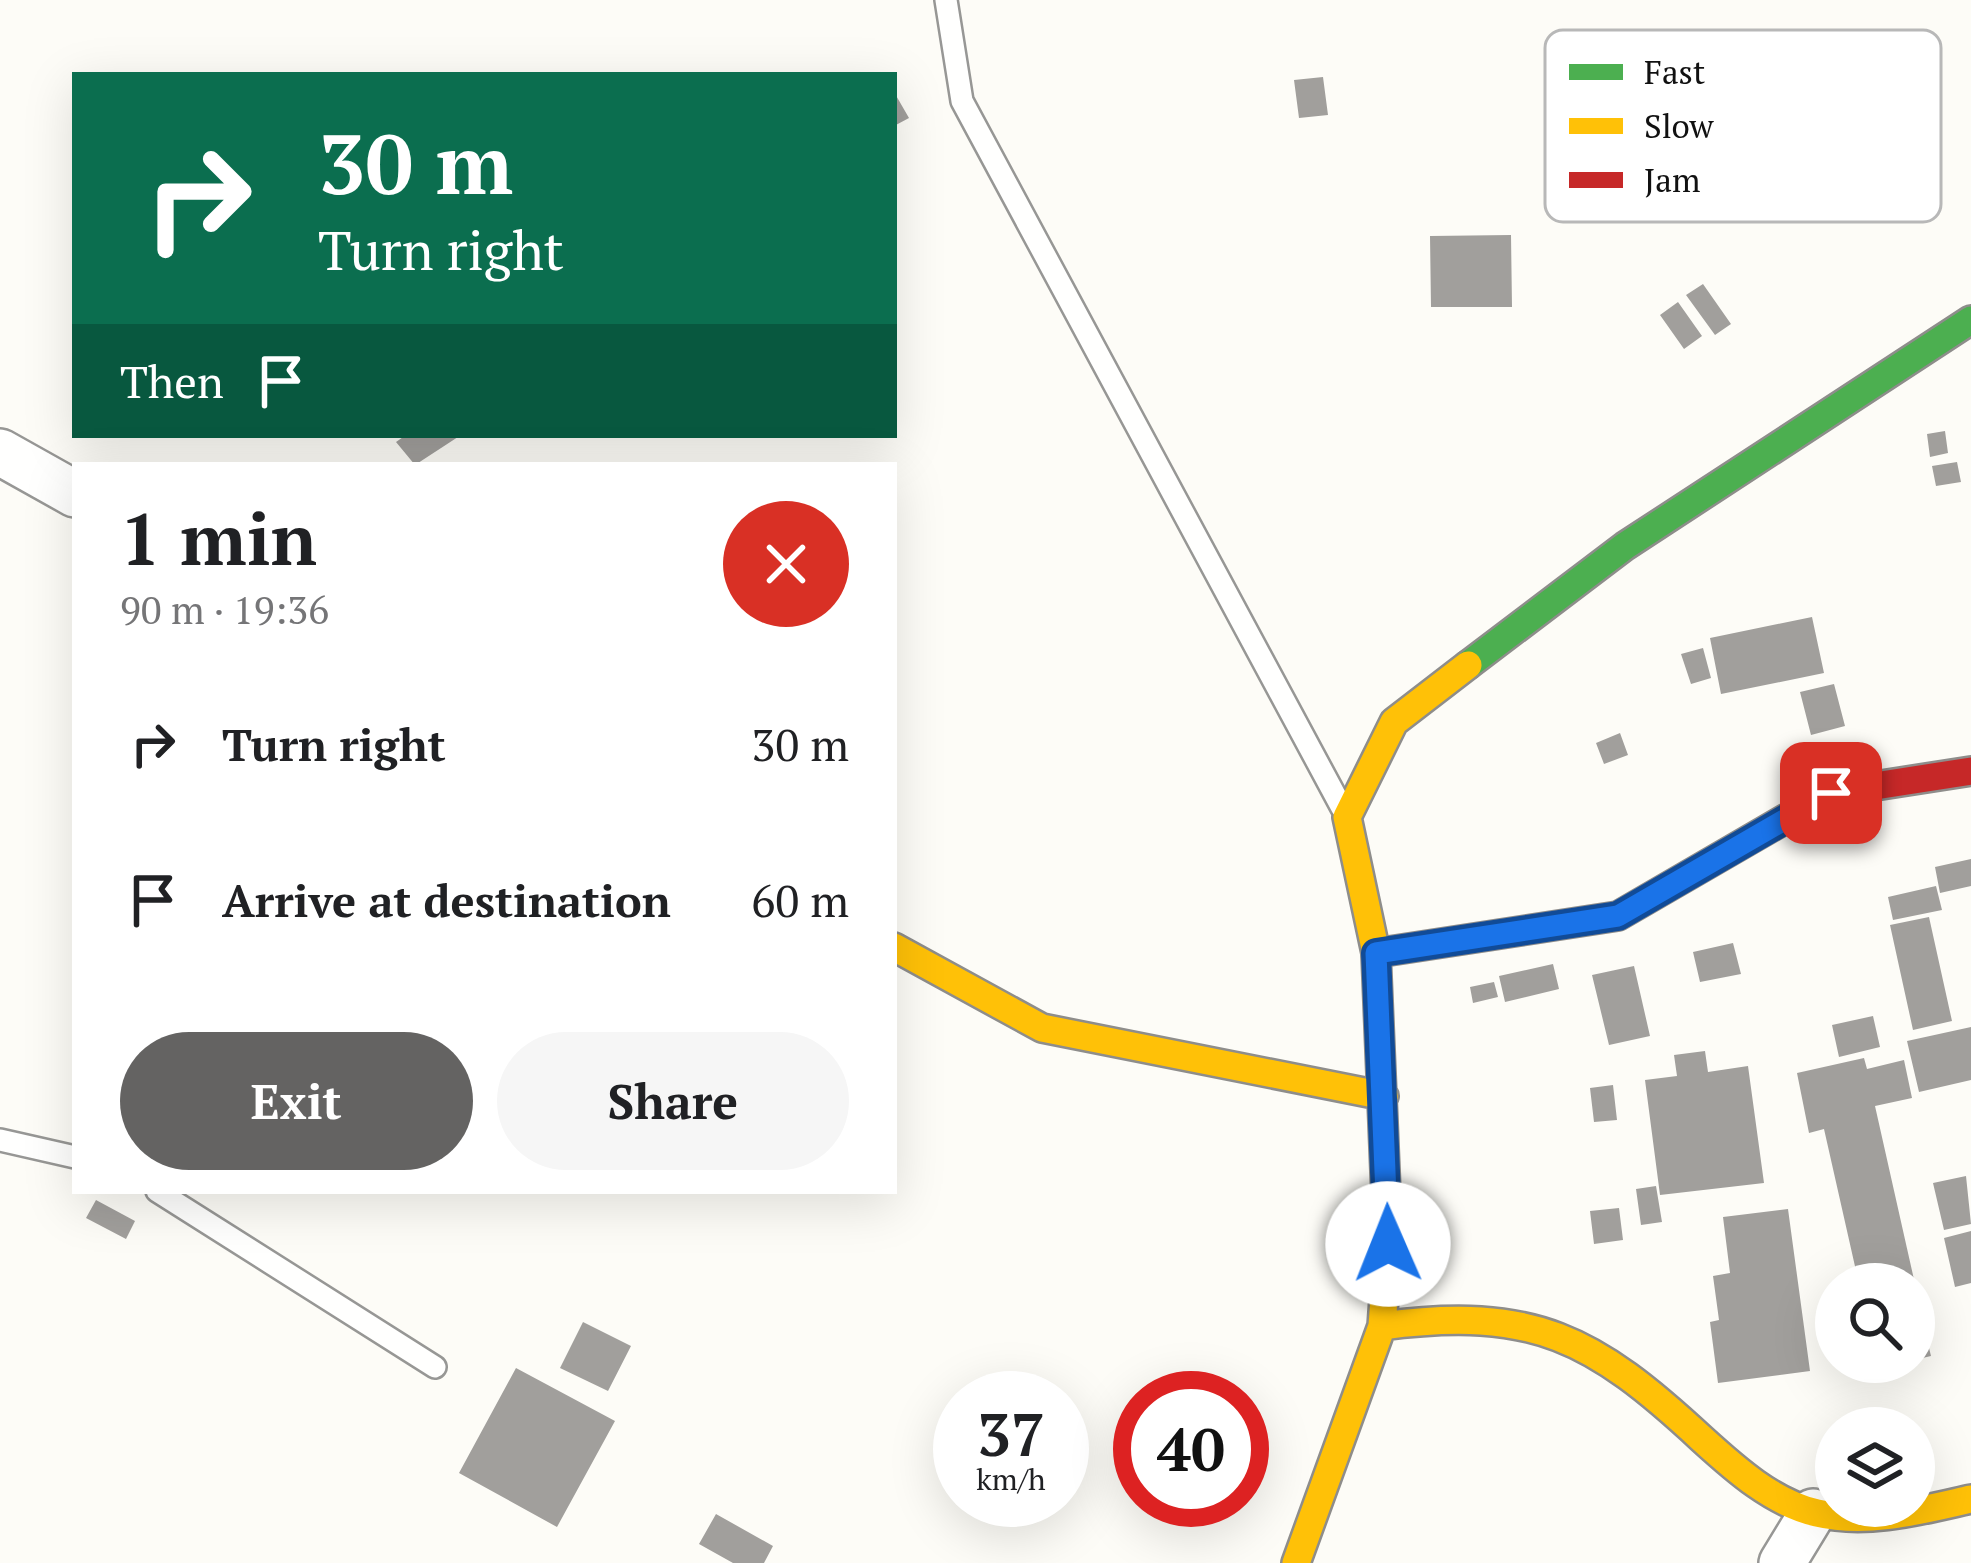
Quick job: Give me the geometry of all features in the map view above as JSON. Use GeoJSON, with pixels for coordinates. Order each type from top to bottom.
{"type":"FeatureCollection","features":[{"type":"Feature","properties":{"kind":"street"},"geometry":{"type":"LineString","coordinates":[[1296,1563],[1382,1326],[1388,1244],[1376,953],[1347,817],[1394,722],[1625,546],[1971,320]]}},
{"type":"Feature","properties":{"kind":"street"},"geometry":{"type":"LineString","coordinates":[[0,452],[72,492]]}},
{"type":"Feature","properties":{"kind":"street"},"geometry":{"type":"LineString","coordinates":[[1376,953],[1618,916],[1831,793],[1971,771]]}},
{"type":"Feature","properties":{"kind":"street"},"geometry":{"type":"LineString","coordinates":[[897,948],[1042,1028],[1384,1096]]}},
{"type":"Feature","properties":{"kind":"street"},"geometry":{"type":"LineString","coordinates":[[1382,1326],[1444,1315],[1512,1319],[1577,1340],[1668,1406],[1727,1465],[1814,1512],[1887,1518],[1971,1499]]}},
{"type":"Feature","properties":{"kind":"street"},"geometry":{"type":"LineString","coordinates":[[1782,1563],[1814,1512]]}},
{"type":"Feature","properties":{"kind":"lane"},"geometry":{"type":"LineString","coordinates":[[946,0],[962,101],[1347,817]]}},
{"type":"Feature","properties":{"kind":"lane"},"geometry":{"type":"LineString","coordinates":[[0,1140],[72,1155]]}},
{"type":"Feature","properties":{"kind":"lane"},"geometry":{"type":"LineString","coordinates":[[162,1194],[435,1366]]}},
{"type":"Feature","properties":{"kind":"building"},"geometry":{"type":"Polygon","coordinates":[[[1323,77],[1328,115],[1299,118],[1294,80],[1323,77]]]}},
{"type":"Feature","properties":{"kind":"building"},"geometry":{"type":"Polygon","coordinates":[[[897,97],[909,118],[897,124],[897,97]]]}},
{"type":"Feature","properties":{"kind":"building"},"geometry":{"type":"Polygon","coordinates":[[[1511,235],[1512,307],[1431,307],[1430,236],[1511,235]]]}},
{"type":"Feature","properties":{"kind":"building"},"geometry":{"type":"Polygon","coordinates":[[[1703,284],[1731,324],[1715,335],[1686,295],[1703,284]]]}},
{"type":"Feature","properties":{"kind":"building"},"geometry":{"type":"Polygon","coordinates":[[[1678,302],[1702,336],[1684,349],[1660,315],[1678,302]]]}},
{"type":"Feature","properties":{"kind":"building"},"geometry":{"type":"Polygon","coordinates":[[[1945,431],[1948,453],[1930,457],[1927,434],[1945,431]]]}},
{"type":"Feature","properties":{"kind":"building"},"geometry":{"type":"Polygon","coordinates":[[[402,438],[456,438],[420,462],[413,462],[396,442],[402,438]]]}},
{"type":"Feature","properties":{"kind":"building"},"geometry":{"type":"Polygon","coordinates":[[[1957,462],[1961,482],[1936,486],[1932,466],[1957,462]]]}},
{"type":"Feature","properties":{"kind":"building"},"geometry":{"type":"Polygon","coordinates":[[[1812,617],[1824,673],[1721,694],[1710,638],[1812,617]]]}},
{"type":"Feature","properties":{"kind":"building"},"geometry":{"type":"Polygon","coordinates":[[[1703,648],[1711,678],[1691,684],[1681,654],[1703,648]]]}},
{"type":"Feature","properties":{"kind":"building"},"geometry":{"type":"Polygon","coordinates":[[[1834,684],[1845,726],[1811,735],[1800,692],[1834,684]]]}},
{"type":"Feature","properties":{"kind":"building"},"geometry":{"type":"Polygon","coordinates":[[[1620,733],[1628,755],[1604,764],[1596,743],[1620,733]]]}},
{"type":"Feature","properties":{"kind":"building"},"geometry":{"type":"Polygon","coordinates":[[[1971,859],[1971,886],[1940,893],[1935,867],[1971,859]]]}},
{"type":"Feature","properties":{"kind":"building"},"geometry":{"type":"Polygon","coordinates":[[[1936,886],[1942,910],[1893,920],[1888,897],[1936,886]]]}},
{"type":"Feature","properties":{"kind":"building"},"geometry":{"type":"Polygon","coordinates":[[[1929,917],[1952,1021],[1913,1030],[1890,925],[1929,917]]]}},
{"type":"Feature","properties":{"kind":"building"},"geometry":{"type":"Polygon","coordinates":[[[1733,943],[1741,974],[1700,982],[1693,952],[1733,943]]]}},
{"type":"Feature","properties":{"kind":"building"},"geometry":{"type":"Polygon","coordinates":[[[1553,964],[1559,989],[1505,1002],[1499,976],[1553,964]]]}},
{"type":"Feature","properties":{"kind":"building"},"geometry":{"type":"Polygon","coordinates":[[[1634,966],[1650,1036],[1609,1045],[1592,975],[1634,966]]]}},
{"type":"Feature","properties":{"kind":"building"},"geometry":{"type":"Polygon","coordinates":[[[1494,982],[1498,997],[1473,1003],[1470,987],[1494,982]]]}},
{"type":"Feature","properties":{"kind":"building"},"geometry":{"type":"Polygon","coordinates":[[[1873,1016],[1880,1047],[1839,1057],[1832,1025],[1873,1016]]]}},
{"type":"Feature","properties":{"kind":"building"},"geometry":{"type":"Polygon","coordinates":[[[1971,1027],[1971,1080],[1919,1092],[1907,1041],[1971,1027]]]}},
{"type":"Feature","properties":{"kind":"building"},"geometry":{"type":"Polygon","coordinates":[[[1705,1051],[1708,1072],[1748,1066],[1764,1183],[1660,1195],[1645,1080],[1677,1076],[1674,1055],[1705,1051]]]}},
{"type":"Feature","properties":{"kind":"building"},"geometry":{"type":"Polygon","coordinates":[[[1864,1058],[1867,1069],[1904,1060],[1912,1098],[1875,1106],[1910,1263],[1854,1263],[1824,1129],[1809,1133],[1797,1073],[1864,1058]]]}},
{"type":"Feature","properties":{"kind":"building"},"geometry":{"type":"Polygon","coordinates":[[[1613,1085],[1617,1120],[1594,1122],[1590,1088],[1613,1085]]]}},
{"type":"Feature","properties":{"kind":"building"},"geometry":{"type":"Polygon","coordinates":[[[1966,1176],[1971,1224],[1944,1230],[1933,1183],[1966,1176]]]}},
{"type":"Feature","properties":{"kind":"building"},"geometry":{"type":"Polygon","coordinates":[[[1656,1186],[1662,1222],[1641,1225],[1636,1189],[1656,1186]]]}},
{"type":"Feature","properties":{"kind":"building"},"geometry":{"type":"Polygon","coordinates":[[[96,1200],[135,1221],[126,1239],[86,1218],[96,1200]]]}},
{"type":"Feature","properties":{"kind":"building"},"geometry":{"type":"Polygon","coordinates":[[[1619,1208],[1623,1240],[1594,1244],[1590,1211],[1619,1208]]]}},
{"type":"Feature","properties":{"kind":"building"},"geometry":{"type":"Polygon","coordinates":[[[1788,1209],[1810,1371],[1718,1383],[1710,1322],[1719,1320],[1713,1276],[1730,1273],[1723,1217],[1788,1209]]]}},
{"type":"Feature","properties":{"kind":"building"},"geometry":{"type":"Polygon","coordinates":[[[1971,1231],[1971,1283],[1955,1287],[1944,1238],[1971,1231]]]}},
{"type":"Feature","properties":{"kind":"building"},"geometry":{"type":"Polygon","coordinates":[[[583,1322],[631,1346],[608,1391],[560,1368],[583,1322]]]}},
{"type":"Feature","properties":{"kind":"building"},"geometry":{"type":"Polygon","coordinates":[[[516,1368],[615,1421],[557,1527],[459,1473],[516,1368]]]}},
{"type":"Feature","properties":{"kind":"building"},"geometry":{"type":"Polygon","coordinates":[[[716,1514],[773,1546],[764,1563],[733,1563],[699,1544],[716,1514]]]}},
{"type":"Feature","properties":{"kind":"traffic: fast"},"geometry":{"type":"LineString","coordinates":[[1468,665],[1625,546],[1971,320]]}},
{"type":"Feature","properties":{"kind":"traffic: slow"},"geometry":{"type":"LineString","coordinates":[[1296,1563],[1382,1326],[1388,1244],[1376,953],[1347,817],[1394,722],[1468,665]]}},
{"type":"Feature","properties":{"kind":"traffic: slow"},"geometry":{"type":"LineString","coordinates":[[897,949],[1042,1028],[1384,1096]]}},
{"type":"Feature","properties":{"kind":"traffic: slow"},"geometry":{"type":"LineString","coordinates":[[1382,1326],[1481,1321],[1558,1337],[1627,1376],[1755,1484],[1817,1513],[1875,1517],[1971,1499]]}},
{"type":"Feature","properties":{"kind":"traffic: jam"},"geometry":{"type":"LineString","coordinates":[[1376,953],[1618,916],[1830,793],[1971,771]]}},
{"type":"Feature","properties":{"kind":"route"},"geometry":{"type":"LineString","coordinates":[[1388,1244],[1376,953],[1618,916],[1831,793]]}}]}
